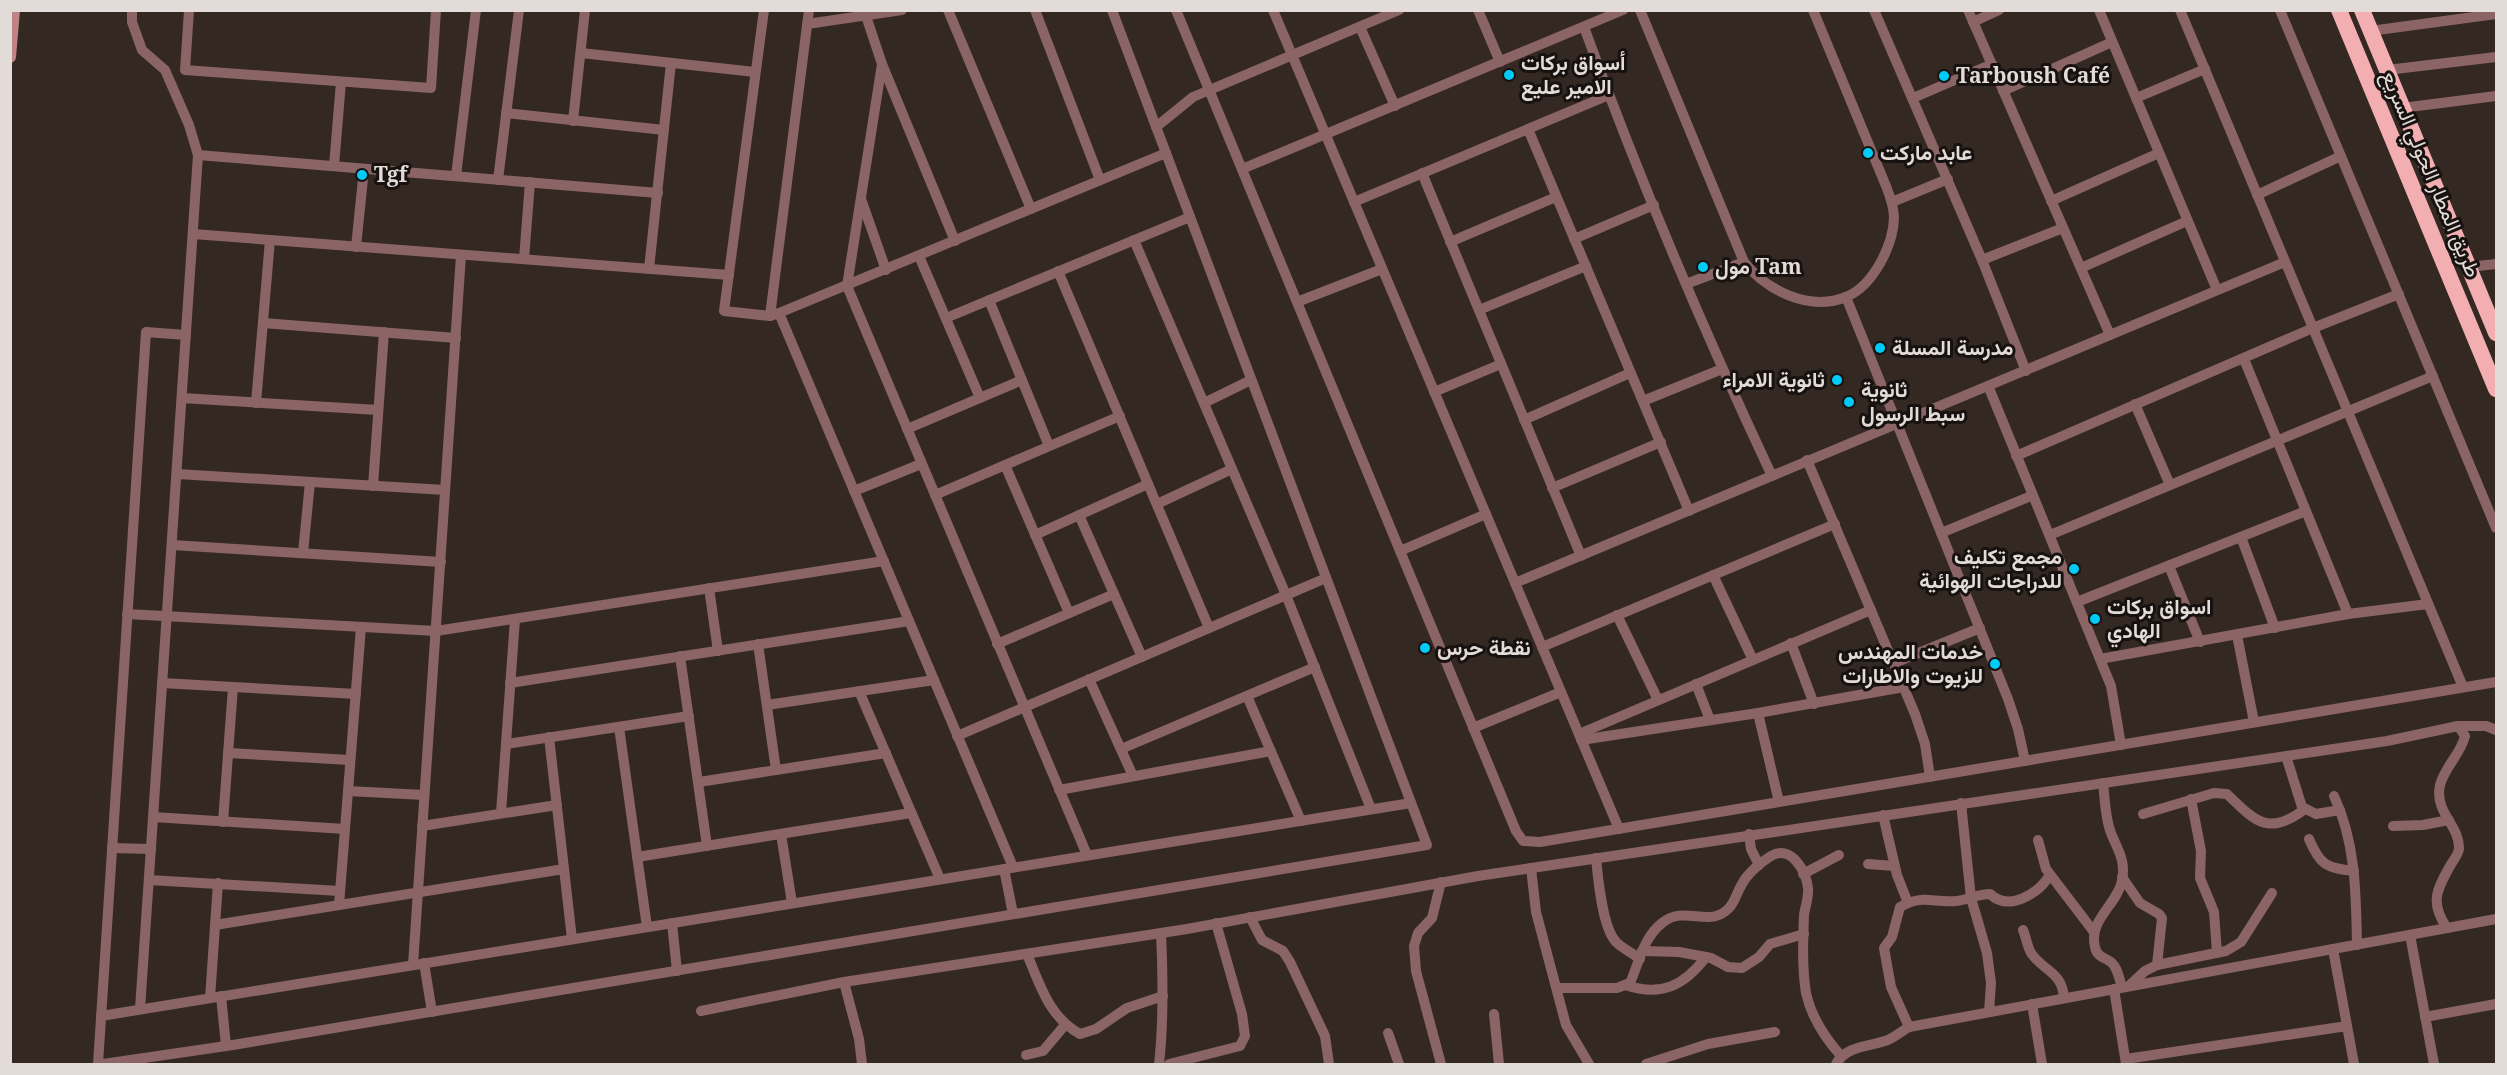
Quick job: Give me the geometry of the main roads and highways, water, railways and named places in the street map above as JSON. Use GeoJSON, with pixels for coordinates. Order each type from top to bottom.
{"type":"FeatureCollection","features":[{"type":"Feature","properties":{"kind":"highway","name":"طريق المطار الحولي السريع"},"geometry":{"type":"LineString","coordinates":[[2338,10],[2496,389]]}},
{"type":"Feature","properties":{"kind":"highway","name":"طريق المطار الحولي السريع"},"geometry":{"type":"LineString","coordinates":[[2362,10],[2469,267],[2492,311],[2496,333]]}},
{"type":"Feature","properties":{"kind":"main road"},"geometry":{"type":"LineString","coordinates":[[10,57],[14,10]]}},
{"type":"Feature","properties":{"kind":"place","name":"أسواق بركات الامير عليع"},"geometry":{"type":"Point","coordinates":[1509,75]}},
{"type":"Feature","properties":{"kind":"place","name":"Tarboush Café"},"geometry":{"type":"Point","coordinates":[1944,76]}},
{"type":"Feature","properties":{"kind":"place","name":"عابد ماركت"},"geometry":{"type":"Point","coordinates":[1868,153]}},
{"type":"Feature","properties":{"kind":"place","name":"Tgf"},"geometry":{"type":"Point","coordinates":[362,175]}},
{"type":"Feature","properties":{"kind":"place","name":"مول Tam"},"geometry":{"type":"Point","coordinates":[1703,267]}},
{"type":"Feature","properties":{"kind":"place","name":"مدرسة المسلة"},"geometry":{"type":"Point","coordinates":[1880,348]}},
{"type":"Feature","properties":{"kind":"place","name":"ثانوية الامراء"},"geometry":{"type":"Point","coordinates":[1837,380]}},
{"type":"Feature","properties":{"kind":"place","name":"ثانوية سبط الرسول"},"geometry":{"type":"Point","coordinates":[1849,402]}},
{"type":"Feature","properties":{"kind":"place","name":"مجمع تكليف للدراجات الهوائية"},"geometry":{"type":"Point","coordinates":[2074,569]}},
{"type":"Feature","properties":{"kind":"place","name":"اسواق بركات الهادي"},"geometry":{"type":"Point","coordinates":[2095,619]}},
{"type":"Feature","properties":{"kind":"place","name":"نقطة حرس"},"geometry":{"type":"Point","coordinates":[1425,648]}},
{"type":"Feature","properties":{"kind":"place","name":"خدمات المهندس للزيوت والاطارات"},"geometry":{"type":"Point","coordinates":[1995,664]}}]}
